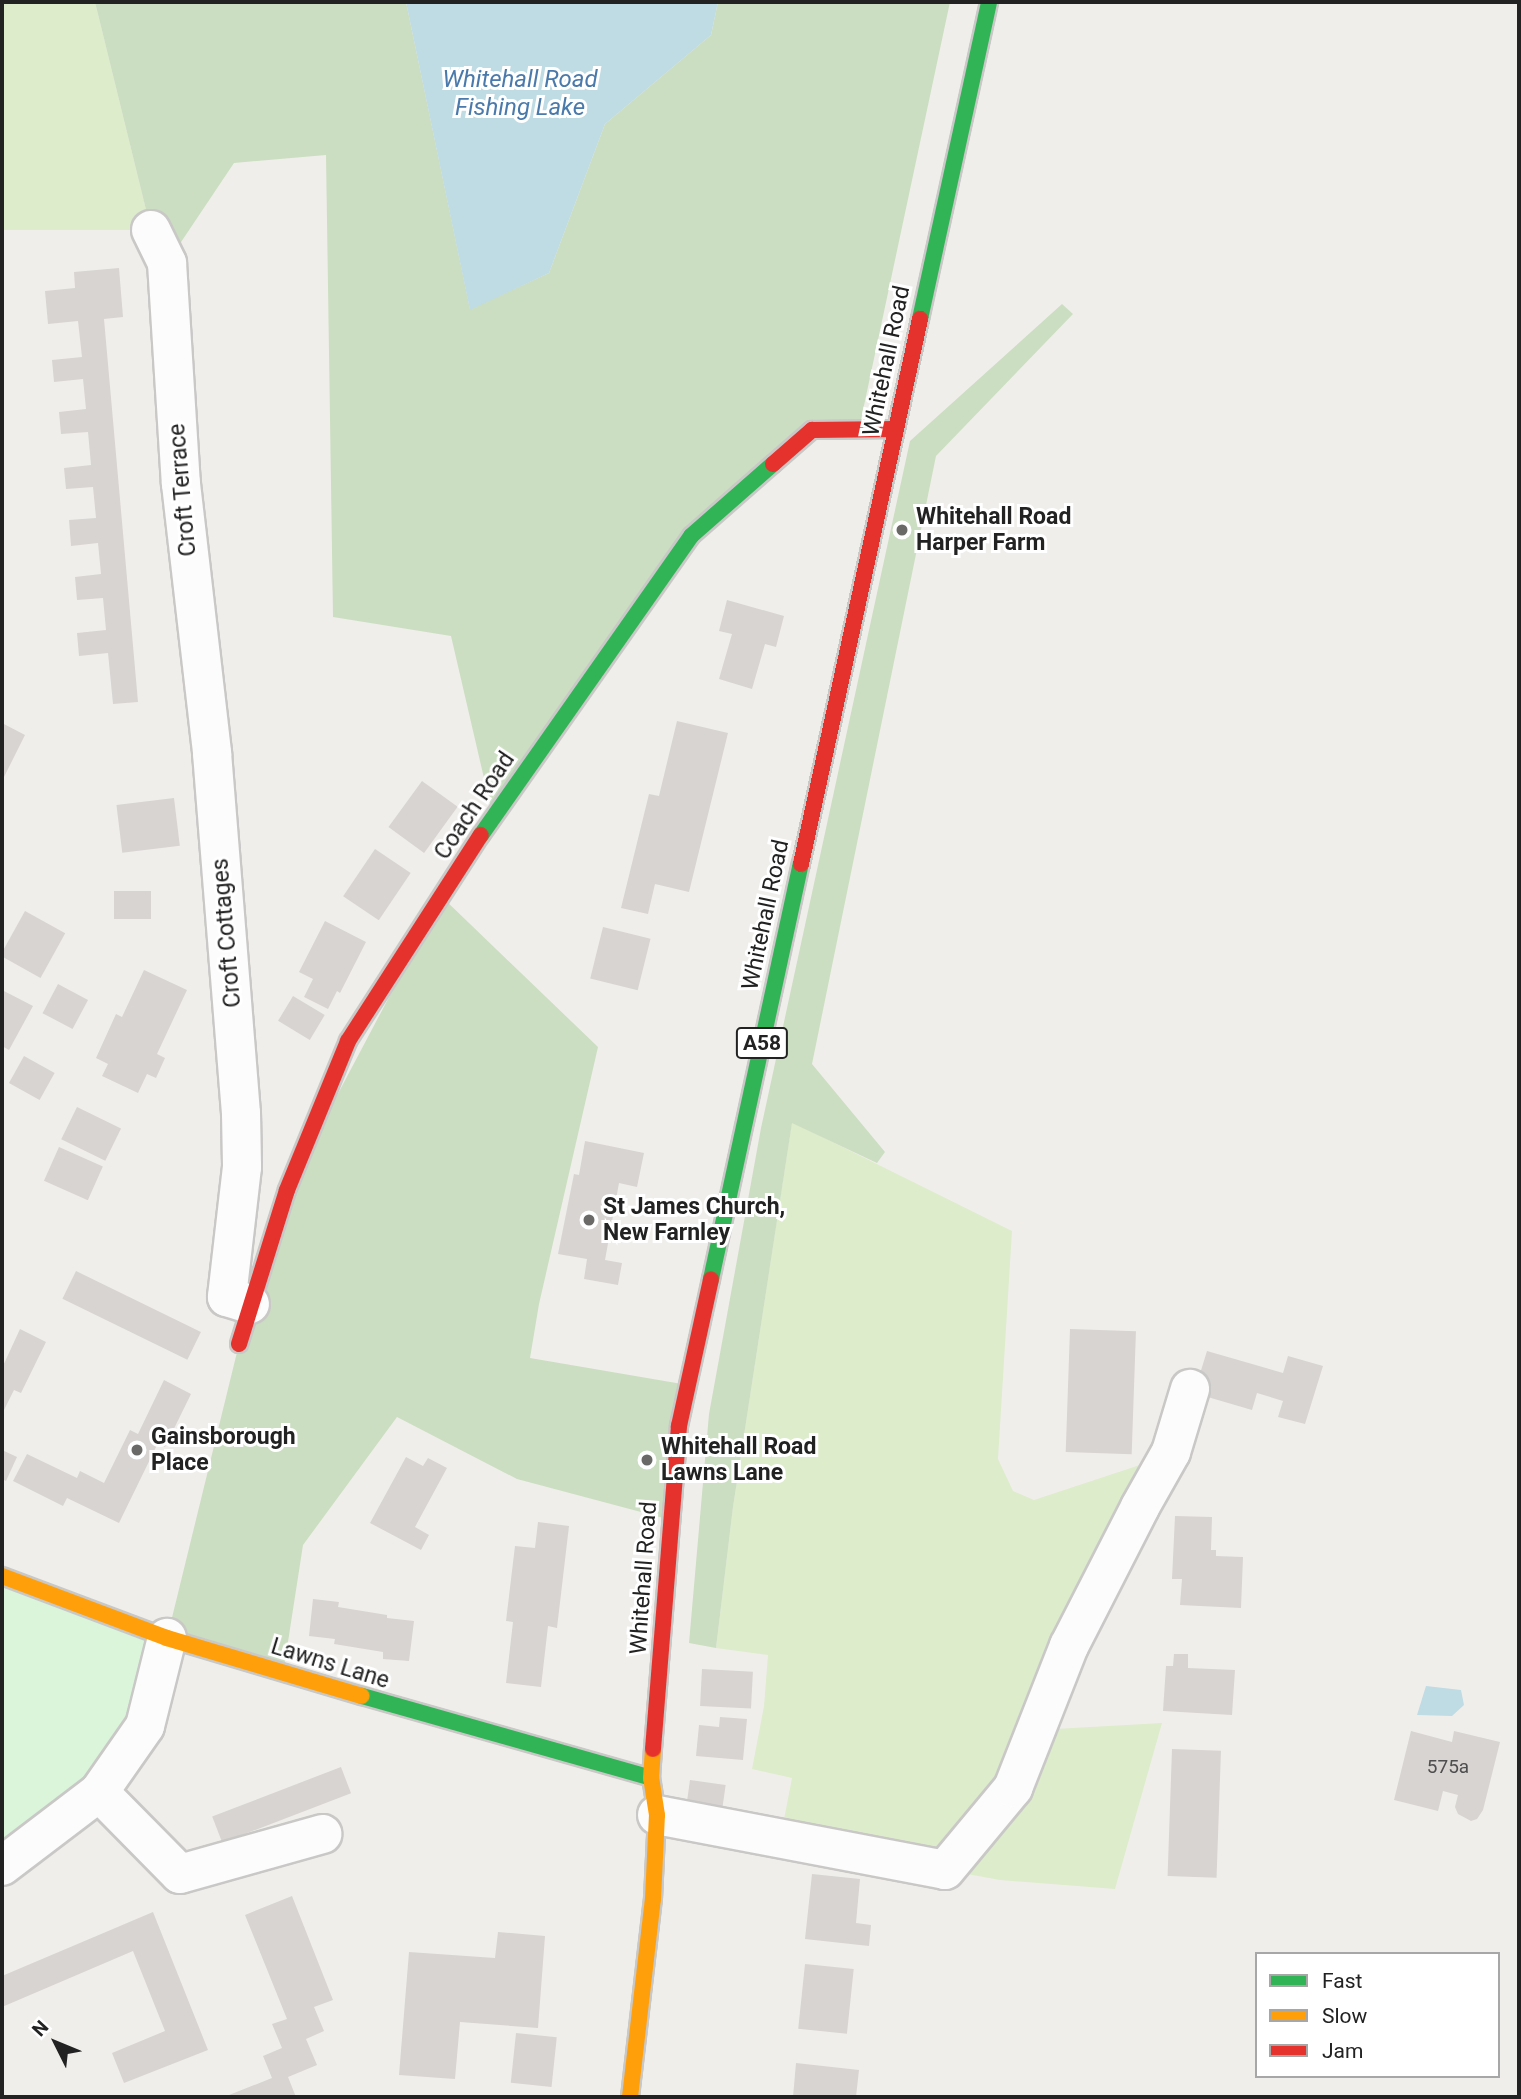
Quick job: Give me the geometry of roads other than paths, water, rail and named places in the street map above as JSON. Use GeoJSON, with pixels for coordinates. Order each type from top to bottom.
{"type":"FeatureCollection","features":[{"type":"Feature","properties":{"kind":"main road","name":"Whitehall Road"},"geometry":{"type":"LineString","coordinates":[[630,2097],[653,1899],[654,1797],[679,1426],[989,2]]}},
{"type":"Feature","properties":{"kind":"main road","name":"Coach Road"},"geometry":{"type":"LineString","coordinates":[[239,1344],[287,1190],[348,1041],[533,760],[691,536],[813,430],[896,429]]}},
{"type":"Feature","properties":{"kind":"main road","name":"Lawns Lane"},"geometry":{"type":"LineString","coordinates":[[2,1576],[167,1637],[419,1714],[654,1797]]}},
{"type":"Feature","properties":{"kind":"street","name":"Croft Terrace"},"geometry":{"type":"LineString","coordinates":[[151,230],[167,263],[181,484],[212,753]]}},
{"type":"Feature","properties":{"kind":"street","name":"Croft Cottages"},"geometry":{"type":"LineString","coordinates":[[212,753],[241,1113],[242,1167],[227,1297],[250,1304]]}},
{"type":"Feature","properties":{"kind":"street"},"geometry":{"type":"LineString","coordinates":[[654,1797],[945,1870],[1013,1788],[1069,1646],[1171,1452],[1190,1389]]}},
{"type":"Feature","properties":{"kind":"street"},"geometry":{"type":"LineString","coordinates":[[2,1866],[99,1793],[145,1726],[167,1637]]}},
{"type":"Feature","properties":{"kind":"street"},"geometry":{"type":"LineString","coordinates":[[99,1793],[180,1874],[322,1834]]}},
{"type":"Feature","properties":{"kind":"water","name":"Whitehall Road Fishing Lake"},"geometry":{"type":"Polygon","coordinates":[[[406,2],[718,2],[711,35],[605,124],[549,273],[470,310],[406,2]]]}},
{"type":"Feature","properties":{"kind":"water"},"geometry":{"type":"Polygon","coordinates":[[[1426,1686],[1461,1690],[1464,1705],[1452,1716],[1417,1715],[1426,1686]]]}},
{"type":"Feature","properties":{"kind":"place","name":"Whitehall Road Harper Farm"},"geometry":{"type":"Point","coordinates":[902,530]}},
{"type":"Feature","properties":{"kind":"place","name":"St James Church, New Farnley"},"geometry":{"type":"Point","coordinates":[589,1220]}},
{"type":"Feature","properties":{"kind":"place","name":"Gainsborough Place"},"geometry":{"type":"Point","coordinates":[137,1450]}},
{"type":"Feature","properties":{"kind":"place","name":"Whitehall Road Lawns Lane"},"geometry":{"type":"Point","coordinates":[647,1460]}}]}
